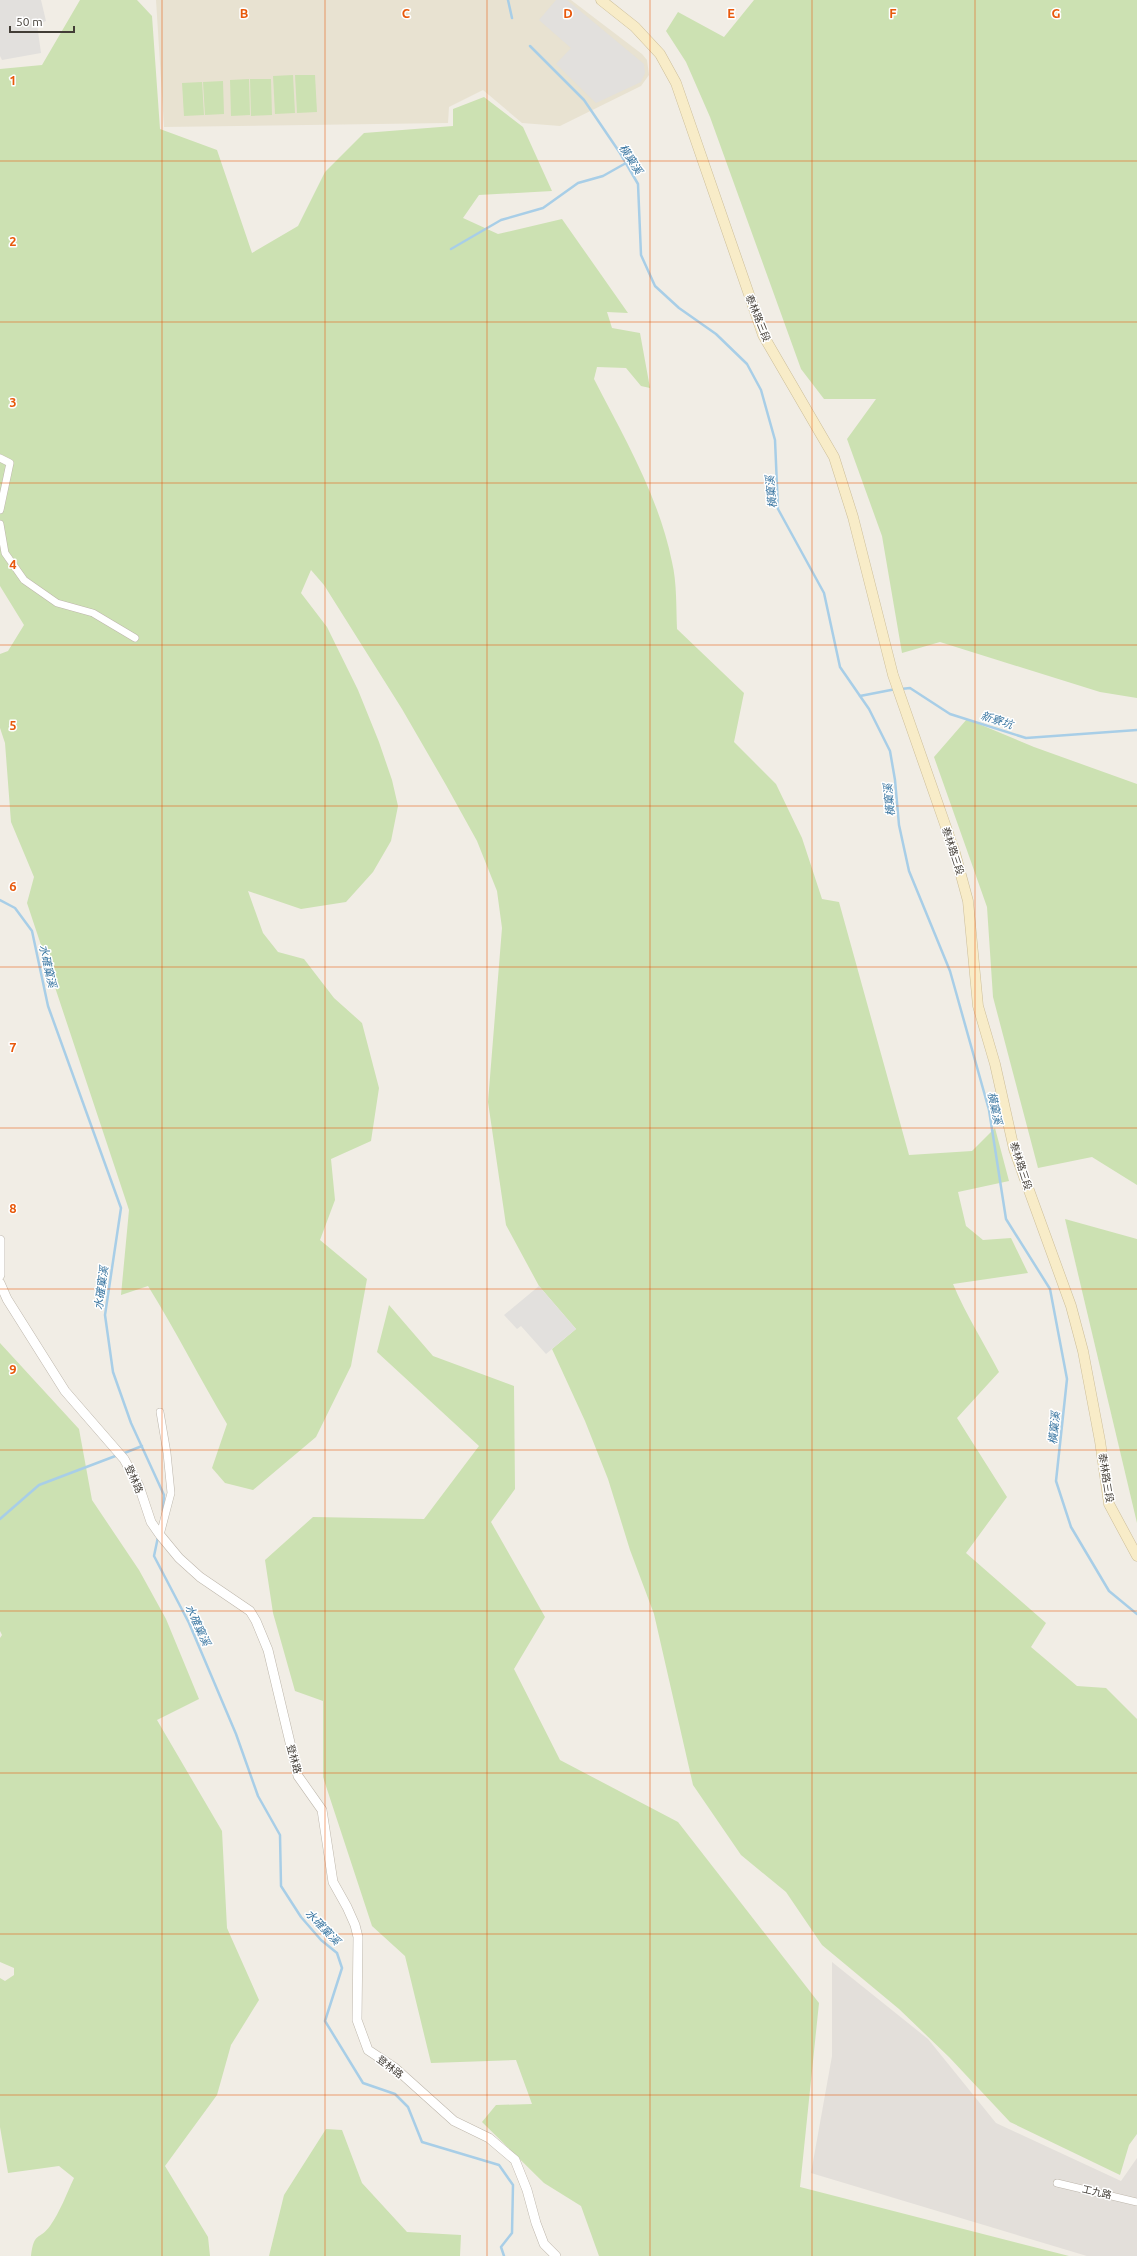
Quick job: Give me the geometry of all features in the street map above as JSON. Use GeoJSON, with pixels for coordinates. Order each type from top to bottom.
{"type":"FeatureCollection","features":[{"type":"Feature","properties":{"kind":"main road","name":"泰林路三段"},"geometry":{"type":"LineString","coordinates":[[600,0],[635,27],[660,54],[676,83],[763,335],[834,457],[853,517],[901,702],[955,853],[968,902],[978,1006],[995,1064],[1014,1149],[1071,1306],[1083,1351],[1100,1441],[1109,1504],[1137,1556]]}},
{"type":"Feature","properties":{"kind":"street"},"geometry":{"type":"LineString","coordinates":[[0,458],[10,463],[0,510]]}},
{"type":"Feature","properties":{"kind":"street"},"geometry":{"type":"LineString","coordinates":[[0,524],[5,553],[24,580],[57,603],[93,613],[135,638]]}},
{"type":"Feature","properties":{"kind":"street"},"geometry":{"type":"LineString","coordinates":[[0,1240],[0,1275]]}},
{"type":"Feature","properties":{"kind":"street","name":"登林路"},"geometry":{"type":"LineString","coordinates":[[0,1283],[7,1299],[65,1391],[124,1459],[139,1486],[143,1502],[160,1535],[179,1558],[200,1577],[250,1611],[268,1650],[298,1776],[322,1810],[333,1882],[355,1925],[358,1937],[357,2020],[368,2050],[395,2068],[454,2121],[489,2138],[515,2160],[527,2190],[536,2223],[544,2244],[556,2256]]}},
{"type":"Feature","properties":{"kind":"street"},"geometry":{"type":"LineString","coordinates":[[160,1412],[167,1454],[171,1493],[160,1535]]}},
{"type":"Feature","properties":{"kind":"street","name":"工九路"},"geometry":{"type":"LineString","coordinates":[[1057,2183],[1137,2202]]}},
{"type":"Feature","properties":{"kind":"shaded area"},"geometry":{"type":"Polygon","coordinates":[[[0,0],[41,0],[46,21],[37,24],[41,53],[2,60],[0,56],[0,0]]]}},
{"type":"Feature","properties":{"kind":"shaded area"},"geometry":{"type":"Polygon","coordinates":[[[156,0],[571,0],[642,54],[647,60],[649,75],[641,86],[560,126],[522,123],[483,90],[449,107],[448,123],[164,127],[156,0]]]}},
{"type":"Feature","properties":{"kind":"shaded area"},"geometry":{"type":"Polygon","coordinates":[[[556,0],[567,0],[644,64],[645,73],[641,82],[596,103],[556,64],[571,48],[539,20],[556,0]]]}},
{"type":"Feature","properties":{"kind":"shaded area"},"geometry":{"type":"Polygon","coordinates":[[[539,1286],[576,1329],[546,1354],[521,1326],[517,1329],[504,1315],[539,1286]]]}},
{"type":"Feature","properties":{"kind":"shaded area"},"geometry":{"type":"Polygon","coordinates":[[[832,1962],[928,2039],[996,2123],[1121,2181],[1137,2158],[1137,2256],[1087,2256],[811,2173],[832,2056],[832,1962]]]}},
{"type":"Feature","properties":{"kind":"green space"},"geometry":{"type":"Polygon","coordinates":[[[80,0],[137,0],[152,16],[160,129],[217,150],[252,253],[298,226],[325,172],[364,133],[453,126],[453,109],[484,97],[523,127],[552,191],[479,195],[463,218],[498,234],[562,219],[628,313],[607,312],[612,328],[640,333],[650,388],[641,386],[626,368],[597,367],[594,379],[628,445],[650,491],[659,514],[674,570],[677,629],[744,693],[734,742],[776,784],[802,838],[822,899],[839,902],[909,1155],[972,1151],[995,1128],[1009,1181],[958,1192],[966,1226],[983,1240],[1011,1238],[1028,1273],[953,1284],[969,1318],[999,1372],[957,1418],[1007,1497],[966,1553],[1046,1623],[1031,1647],[1077,1686],[1106,1688],[1137,1719],[1137,2134],[1129,2145],[1120,2175],[1010,2122],[949,2057],[899,2009],[822,1945],[786,1892],[741,1855],[693,1785],[654,1614],[630,1550],[608,1479],[585,1421],[552,1349],[576,1329],[539,1286],[506,1225],[488,1102],[502,928],[497,891],[477,841],[402,709],[324,585],[311,570],[301,593],[327,627],[358,690],[379,742],[392,780],[398,806],[391,841],[373,872],[346,902],[301,909],[248,891],[263,933],[278,952],[304,959],[334,998],[362,1023],[379,1088],[371,1141],[331,1159],[335,1200],[320,1240],[367,1279],[351,1366],[316,1437],[253,1490],[225,1483],[212,1468],[227,1424],[148,1286],[121,1295],[129,1210],[27,903],[34,877],[11,822],[5,743],[0,728],[0,654],[8,651],[24,625],[0,586],[0,69],[42,65],[80,0]]]}},
{"type":"Feature","properties":{"kind":"green space"},"geometry":{"type":"Polygon","coordinates":[[[754,0],[1137,0],[1137,698],[1100,692],[940,642],[902,653],[882,536],[847,439],[876,399],[824,399],[801,369],[710,117],[686,62],[666,31],[678,12],[724,37],[754,0]]]}},
{"type":"Feature","properties":{"kind":"green space"},"geometry":{"type":"Polygon","coordinates":[[[293,75],[295,113],[275,114],[273,76],[293,75]]]}},
{"type":"Feature","properties":{"kind":"green space"},"geometry":{"type":"Polygon","coordinates":[[[295,75],[315,75],[317,112],[297,113],[295,75]]]}},
{"type":"Feature","properties":{"kind":"green space"},"geometry":{"type":"Polygon","coordinates":[[[249,79],[250,115],[231,116],[230,80],[249,79]]]}},
{"type":"Feature","properties":{"kind":"green space"},"geometry":{"type":"Polygon","coordinates":[[[250,79],[271,79],[272,115],[251,116],[250,79]]]}},
{"type":"Feature","properties":{"kind":"green space"},"geometry":{"type":"Polygon","coordinates":[[[223,81],[224,114],[205,115],[203,82],[223,81]]]}},
{"type":"Feature","properties":{"kind":"green space"},"geometry":{"type":"Polygon","coordinates":[[[202,82],[204,115],[184,116],[182,83],[202,82]]]}},
{"type":"Feature","properties":{"kind":"green space"},"geometry":{"type":"Polygon","coordinates":[[[967,719],[1034,747],[1137,784],[1137,1185],[1092,1157],[1038,1168],[993,997],[987,907],[934,757],[967,719]]]}},
{"type":"Feature","properties":{"kind":"green space"},"geometry":{"type":"Polygon","coordinates":[[[1065,1219],[1137,1239],[1137,1523],[1065,1219]]]}},
{"type":"Feature","properties":{"kind":"green space"},"geometry":{"type":"Polygon","coordinates":[[[389,1305],[433,1356],[514,1386],[515,1489],[491,1522],[545,1617],[514,1669],[560,1760],[678,1822],[819,2003],[800,2187],[1069,2256],[599,2256],[581,2206],[544,2183],[482,2122],[496,2105],[532,2104],[516,2060],[431,2063],[405,1956],[372,1926],[323,1777],[323,1701],[295,1691],[273,1613],[265,1560],[313,1517],[424,1519],[479,1446],[377,1352],[389,1305]]]}},
{"type":"Feature","properties":{"kind":"green space"},"geometry":{"type":"Polygon","coordinates":[[[0,1343],[79,1429],[92,1500],[139,1570],[166,1619],[199,1699],[157,1720],[222,1831],[227,1928],[259,2000],[231,2045],[217,2095],[165,2166],[208,2237],[210,2256],[31,2256],[35,2239],[46,2231],[54,2221],[74,2178],[59,2166],[8,2173],[0,2127],[0,1978],[5,1981],[14,1975],[14,1968],[0,1962],[0,1638],[2,1635],[0,1631],[0,1343]]]}},
{"type":"Feature","properties":{"kind":"green space"},"geometry":{"type":"Polygon","coordinates":[[[326,2129],[342,2130],[362,2183],[407,2232],[461,2235],[460,2256],[269,2256],[284,2195],[326,2129]]]}},
{"type":"Feature","properties":{"kind":"waterway","name":"橫窠溪"},"geometry":{"type":"LineString","coordinates":[[508,0],[512,18]]}},
{"type":"Feature","properties":{"kind":"waterway","name":"橫窠溪"},"geometry":{"type":"LineString","coordinates":[[530,46],[584,100],[620,153],[638,184],[641,255],[655,286],[679,308],[716,334],[747,364],[761,390],[775,440],[778,509],[824,593],[840,667],[869,709],[890,751],[895,780],[899,825],[909,871],[950,971],[989,1110],[1006,1219],[1050,1289],[1067,1379],[1056,1481],[1071,1527],[1109,1591],[1137,1614]]}},
{"type":"Feature","properties":{"kind":"waterway"},"geometry":{"type":"LineString","coordinates":[[451,249],[501,220],[543,208],[578,183],[603,176],[626,163]]}},
{"type":"Feature","properties":{"kind":"waterway","name":"新寮坑"},"geometry":{"type":"LineString","coordinates":[[901,689],[910,688],[950,714],[1026,738],[1137,730]]}},
{"type":"Feature","properties":{"kind":"waterway","name":"新寮坑"},"geometry":{"type":"LineString","coordinates":[[860,696],[896,689]]}},
{"type":"Feature","properties":{"kind":"waterway","name":"水確窠溪"},"geometry":{"type":"LineString","coordinates":[[0,900],[15,908],[32,931],[48,1006],[121,1208],[105,1315],[113,1372],[131,1423],[164,1495],[163,1511]]}},
{"type":"Feature","properties":{"kind":"waterway"},"geometry":{"type":"LineString","coordinates":[[122,1454],[142,1446]]}},
{"type":"Feature","properties":{"kind":"waterway"},"geometry":{"type":"LineString","coordinates":[[0,1519],[39,1485],[118,1455]]}},
{"type":"Feature","properties":{"kind":"waterway","name":"水確窠溪"},"geometry":{"type":"LineString","coordinates":[[158,1537],[154,1556],[189,1623],[236,1734],[258,1796],[280,1835],[281,1886],[301,1917],[321,1940],[337,1953],[342,1968],[325,2021],[363,2083],[395,2094],[408,2107],[422,2142],[499,2165],[513,2185],[512,2233],[501,2247],[504,2256]]}}]}
